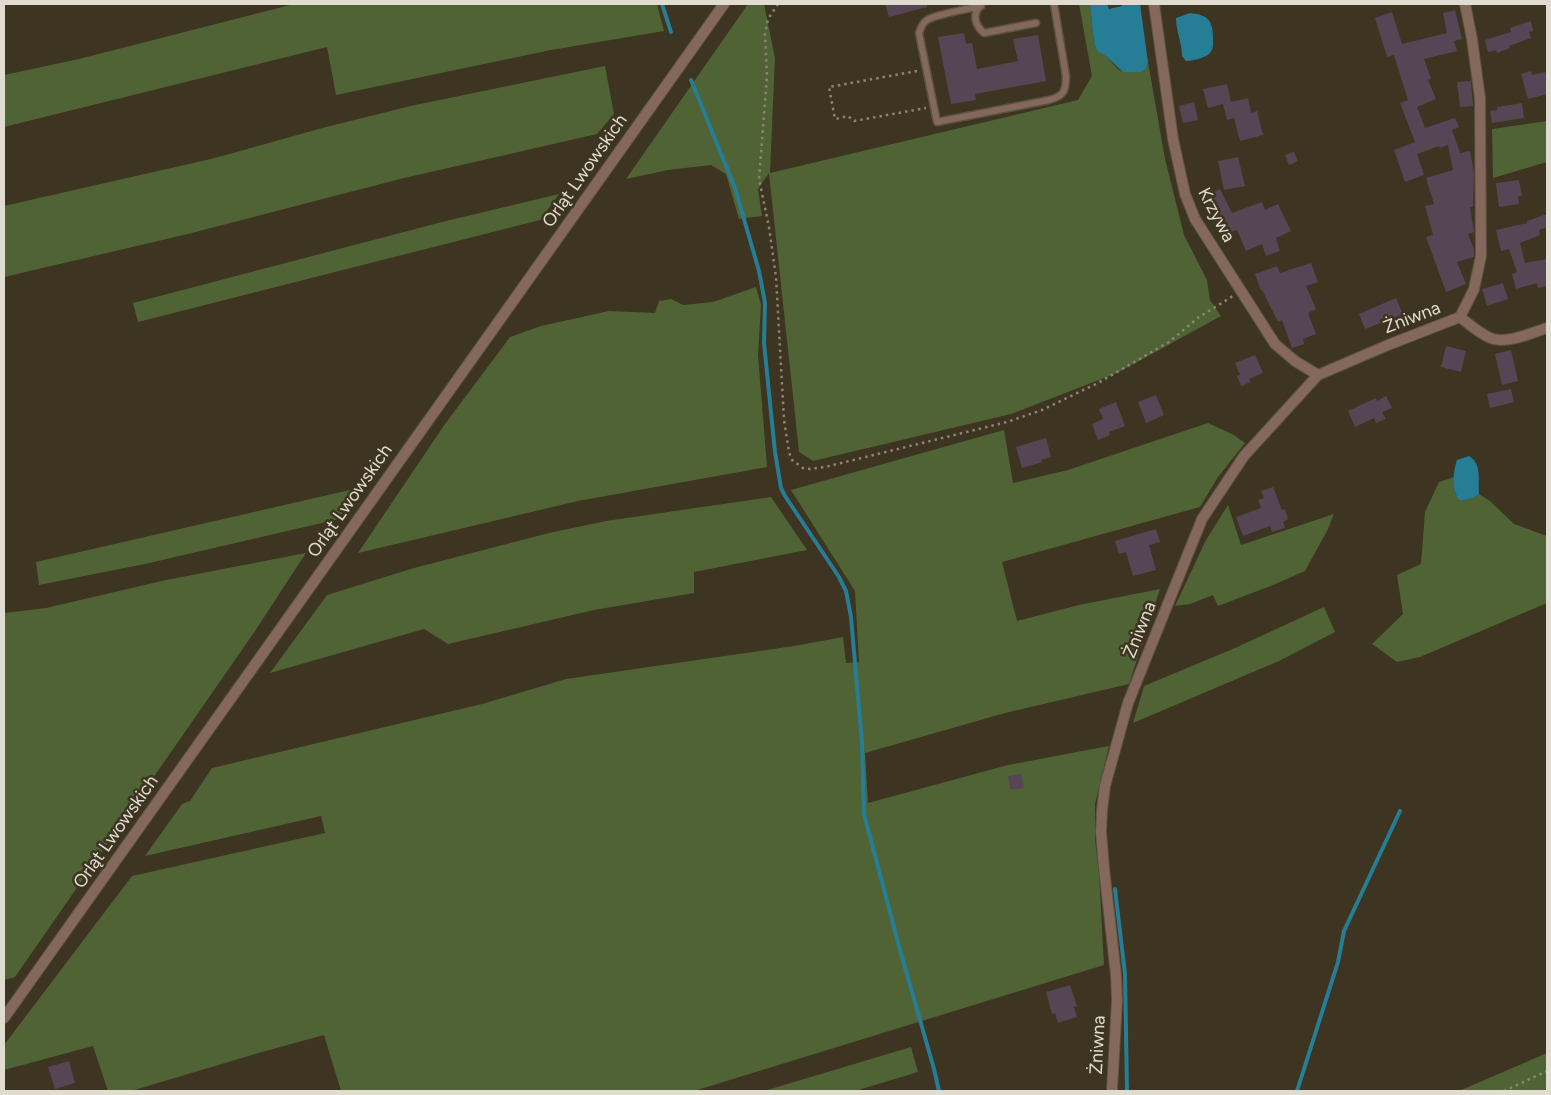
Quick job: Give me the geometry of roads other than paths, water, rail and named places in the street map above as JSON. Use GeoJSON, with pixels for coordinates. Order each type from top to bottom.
{"type":"FeatureCollection","features":[{"type":"Feature","properties":{"kind":"street","name":"Orląt Lwowskich"},"geometry":{"type":"LineString","coordinates":[[4,1018],[724,4]]}},
{"type":"Feature","properties":{"kind":"street","name":"Krzywa"},"geometry":{"type":"LineString","coordinates":[[1154,4],[1173,139],[1185,194],[1195,219],[1275,344],[1295,361],[1318,375]]}},
{"type":"Feature","properties":{"kind":"street"},"geometry":{"type":"LineString","coordinates":[[1465,4],[1480,98],[1481,256],[1474,289],[1460,317],[1478,331],[1494,339],[1511,338],[1547,328]]}},
{"type":"Feature","properties":{"kind":"street","name":"Żniwna"},"geometry":{"type":"LineString","coordinates":[[1112,1091],[1117,1000],[1101,832],[1105,786],[1128,704],[1202,518],[1244,456],[1318,375],[1460,317]]}},
{"type":"Feature","properties":{"kind":"lane"},"geometry":{"type":"LineString","coordinates":[[982,5],[926,20],[921,26],[919,33],[937,122],[1058,98],[1064,92],[1066,76],[1054,4]]}},
{"type":"Feature","properties":{"kind":"lane"},"geometry":{"type":"LineString","coordinates":[[982,5],[975,13],[979,29],[984,33],[1036,23]]}},
{"type":"Feature","properties":{"kind":"water"},"geometry":{"type":"Polygon","coordinates":[[[1090,4],[1107,4],[1109,9],[1122,6],[1122,4],[1140,4],[1148,62],[1146,69],[1141,72],[1123,72],[1107,57],[1097,51],[1094,43],[1090,4]]]}},
{"type":"Feature","properties":{"kind":"water"},"geometry":{"type":"Polygon","coordinates":[[[1190,13],[1202,15],[1209,20],[1213,33],[1213,45],[1209,54],[1198,59],[1186,61],[1182,56],[1176,18],[1190,13]]]}},
{"type":"Feature","properties":{"kind":"water"},"geometry":{"type":"Polygon","coordinates":[[[1469,456],[1478,468],[1479,494],[1473,498],[1460,501],[1454,487],[1457,460],[1469,456]]]}},
{"type":"Feature","properties":{"kind":"waterway"},"geometry":{"type":"LineString","coordinates":[[662,4],[671,32]]}},
{"type":"Feature","properties":{"kind":"waterway"},"geometry":{"type":"LineString","coordinates":[[691,80],[735,188],[759,271],[765,303],[764,343],[775,452],[781,488],[839,577],[846,591],[851,617],[862,743],[864,814],[939,1091]]}},
{"type":"Feature","properties":{"kind":"waterway"},"geometry":{"type":"LineString","coordinates":[[1297,1091],[1338,962],[1344,931],[1400,811]]}},
{"type":"Feature","properties":{"kind":"waterway"},"geometry":{"type":"LineString","coordinates":[[1115,889],[1125,974],[1127,1091]]}}]}
